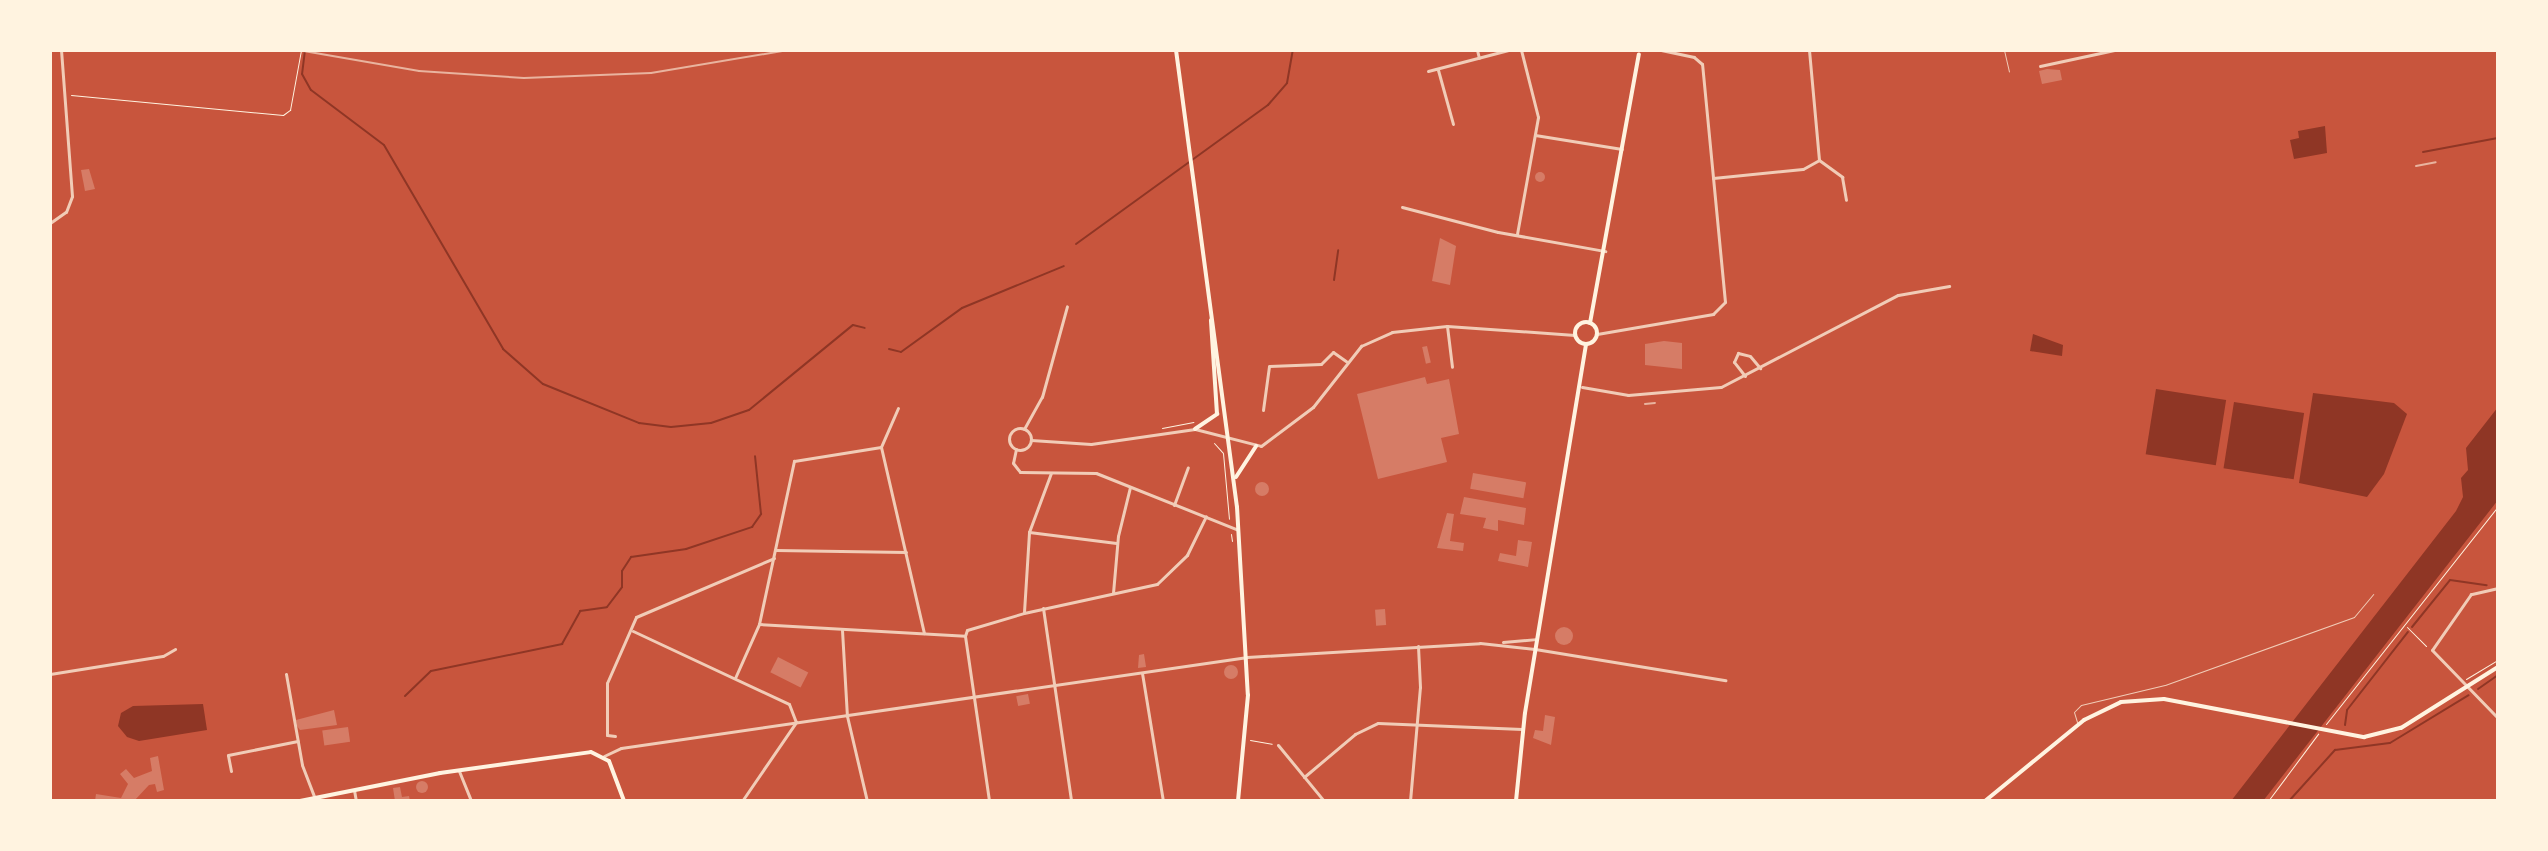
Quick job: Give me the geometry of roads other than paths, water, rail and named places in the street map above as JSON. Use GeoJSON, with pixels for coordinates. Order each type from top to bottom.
{"type":"FeatureCollection","features":[{"type":"Feature","properties":{"kind":"main road"},"geometry":{"type":"LineString","coordinates":[[1176,50],[1235,479],[1247,657],[1245,739],[1238,801]]}},
{"type":"Feature","properties":{"kind":"main road"},"geometry":{"type":"LineString","coordinates":[[1632,50],[1639,54]]}},
{"type":"Feature","properties":{"kind":"main road"},"geometry":{"type":"LineString","coordinates":[[1639,54],[1648,50]]}},
{"type":"Feature","properties":{"kind":"main road"},"geometry":{"type":"LineString","coordinates":[[1516,801],[1522,729],[1536,639],[1582,387],[1586,345],[1597,334],[1590,323],[1639,54]]}},
{"type":"Feature","properties":{"kind":"main road"},"geometry":{"type":"LineString","coordinates":[[1195,429],[1217,414],[1211,306]]}},
{"type":"Feature","properties":{"kind":"main road"},"geometry":{"type":"LineString","coordinates":[[1586,345],[1575,335],[1579,325],[1590,323]]}},
{"type":"Feature","properties":{"kind":"main road"},"geometry":{"type":"LineString","coordinates":[[1235,479],[1256,446]]}},
{"type":"Feature","properties":{"kind":"main road"},"geometry":{"type":"LineString","coordinates":[[1985,801],[2079,724],[2112,705],[2152,699],[2356,737],[2391,732],[2498,667]]}},
{"type":"Feature","properties":{"kind":"main road"},"geometry":{"type":"LineString","coordinates":[[300,801],[459,770],[587,752],[604,756],[624,801]]}},
{"type":"Feature","properties":{"kind":"street"},"geometry":{"type":"LineString","coordinates":[[50,223],[66,212],[72,196],[61,50]]}},
{"type":"Feature","properties":{"kind":"street"},"geometry":{"type":"LineString","coordinates":[[1477,50],[1479,58]]}},
{"type":"Feature","properties":{"kind":"street"},"geometry":{"type":"LineString","coordinates":[[1428,71],[1508,50]]}},
{"type":"Feature","properties":{"kind":"street"},"geometry":{"type":"LineString","coordinates":[[1517,235],[1537,110],[1521,50]]}},
{"type":"Feature","properties":{"kind":"street"},"geometry":{"type":"LineString","coordinates":[[1660,50],[1697,58]]}},
{"type":"Feature","properties":{"kind":"street"},"geometry":{"type":"LineString","coordinates":[[1597,334],[1723,308],[1713,178],[1697,58],[1699,50]]}},
{"type":"Feature","properties":{"kind":"street"},"geometry":{"type":"LineString","coordinates":[[1809,50],[1819,160],[1842,177],[1846,200]]}},
{"type":"Feature","properties":{"kind":"street"},"geometry":{"type":"LineString","coordinates":[[2040,66],[2114,50]]}},
{"type":"Feature","properties":{"kind":"street"},"geometry":{"type":"LineString","coordinates":[[1438,70],[1453,124]]}},
{"type":"Feature","properties":{"kind":"street"},"geometry":{"type":"LineString","coordinates":[[1535,135],[1622,149]]}},
{"type":"Feature","properties":{"kind":"street"},"geometry":{"type":"LineString","coordinates":[[1713,178],[1803,169],[1819,160]]}},
{"type":"Feature","properties":{"kind":"street"},"geometry":{"type":"LineString","coordinates":[[1402,207],[1517,235],[1605,251]]}},
{"type":"Feature","properties":{"kind":"street"},"geometry":{"type":"LineString","coordinates":[[1582,387],[1628,395],[1721,387],[1898,295],[1949,286]]}},
{"type":"Feature","properties":{"kind":"street"},"geometry":{"type":"LineString","coordinates":[[1067,306],[1042,397],[1024,429],[1010,435],[1016,449],[1013,463],[1020,472],[1084,470],[1174,505],[1229,522],[1239,532]]}},
{"type":"Feature","properties":{"kind":"street"},"geometry":{"type":"LineString","coordinates":[[1031,440],[1091,444],[1195,429],[1256,446],[1275,439],[1313,407],[1346,361],[1361,346],[1392,332],[1447,326],[1575,335]]}},
{"type":"Feature","properties":{"kind":"street"},"geometry":{"type":"LineString","coordinates":[[1447,326],[1452,367]]}},
{"type":"Feature","properties":{"kind":"street"},"geometry":{"type":"LineString","coordinates":[[1263,410],[1269,366],[1321,364],[1333,352],[1346,361]]}},
{"type":"Feature","properties":{"kind":"street"},"geometry":{"type":"LineString","coordinates":[[1745,376],[1734,362],[1738,353],[1750,356],[1760,368]]}},
{"type":"Feature","properties":{"kind":"street"},"geometry":{"type":"LineString","coordinates":[[898,408],[881,447],[924,633]]}},
{"type":"Feature","properties":{"kind":"street"},"geometry":{"type":"LineString","coordinates":[[1024,429],[1031,440]]}},
{"type":"Feature","properties":{"kind":"street"},"geometry":{"type":"LineString","coordinates":[[1016,449],[1026,448],[1031,440]]}},
{"type":"Feature","properties":{"kind":"street"},"geometry":{"type":"LineString","coordinates":[[735,678],[759,624],[797,458],[881,447]]}},
{"type":"Feature","properties":{"kind":"street"},"geometry":{"type":"LineString","coordinates":[[1174,505],[1188,467]]}},
{"type":"Feature","properties":{"kind":"street"},"geometry":{"type":"LineString","coordinates":[[1024,613],[1029,532],[1051,473]]}},
{"type":"Feature","properties":{"kind":"street"},"geometry":{"type":"LineString","coordinates":[[1113,594],[1117,543],[1130,487]]}},
{"type":"Feature","properties":{"kind":"street"},"geometry":{"type":"LineString","coordinates":[[989,801],[965,636],[967,630],[1043,608],[1142,589],[1170,575],[1197,541],[1206,516]]}},
{"type":"Feature","properties":{"kind":"street"},"geometry":{"type":"LineString","coordinates":[[1029,532],[1117,543]]}},
{"type":"Feature","properties":{"kind":"street"},"geometry":{"type":"LineString","coordinates":[[776,550],[906,552]]}},
{"type":"Feature","properties":{"kind":"street"},"geometry":{"type":"LineString","coordinates":[[615,736],[607,735],[607,683],[626,635],[633,631],[636,617],[648,609],[774,558]]}},
{"type":"Feature","properties":{"kind":"street"},"geometry":{"type":"LineString","coordinates":[[2498,588],[2471,594],[2432,650],[2498,718]]}},
{"type":"Feature","properties":{"kind":"street"},"geometry":{"type":"LineString","coordinates":[[1043,608],[1071,801]]}},
{"type":"Feature","properties":{"kind":"street"},"geometry":{"type":"LineString","coordinates":[[759,624],[965,636]]}},
{"type":"Feature","properties":{"kind":"street"},"geometry":{"type":"LineString","coordinates":[[842,630],[847,716],[867,801]]}},
{"type":"Feature","properties":{"kind":"street"},"geometry":{"type":"LineString","coordinates":[[633,631],[789,704],[796,722]]}},
{"type":"Feature","properties":{"kind":"street"},"geometry":{"type":"LineString","coordinates":[[604,756],[621,748],[1247,657],[1500,644],[1536,639]]}},
{"type":"Feature","properties":{"kind":"street"},"geometry":{"type":"LineString","coordinates":[[1500,644],[1725,680]]}},
{"type":"Feature","properties":{"kind":"street"},"geometry":{"type":"LineString","coordinates":[[1410,801],[1418,646]]}},
{"type":"Feature","properties":{"kind":"street"},"geometry":{"type":"LineString","coordinates":[[50,674],[163,656],[175,649]]}},
{"type":"Feature","properties":{"kind":"street"},"geometry":{"type":"LineString","coordinates":[[1142,673],[1163,801]]}},
{"type":"Feature","properties":{"kind":"street"},"geometry":{"type":"LineString","coordinates":[[286,674],[298,741],[315,800]]}},
{"type":"Feature","properties":{"kind":"street"},"geometry":{"type":"LineString","coordinates":[[744,800],[796,722]]}},
{"type":"Feature","properties":{"kind":"street"},"geometry":{"type":"LineString","coordinates":[[1304,777],[1368,726],[1416,722],[1522,729]]}},
{"type":"Feature","properties":{"kind":"street"},"geometry":{"type":"LineString","coordinates":[[231,771],[228,755],[298,741]]}},
{"type":"Feature","properties":{"kind":"street"},"geometry":{"type":"LineString","coordinates":[[1278,745],[1324,801]]}},
{"type":"Feature","properties":{"kind":"street"},"geometry":{"type":"LineString","coordinates":[[459,770],[471,801]]}},
{"type":"Feature","properties":{"kind":"street"},"geometry":{"type":"LineString","coordinates":[[354,790],[356,801]]}},
{"type":"Feature","properties":{"kind":"lane"},"geometry":{"type":"LineString","coordinates":[[2004,50],[2009,71]]}},
{"type":"Feature","properties":{"kind":"lane"},"geometry":{"type":"LineString","coordinates":[[2079,724],[2074,712],[2081,705],[2165,685],[2354,617],[2373,594]]}},
{"type":"Feature","properties":{"kind":"waterway"},"geometry":{"type":"LineString","coordinates":[[305,50],[302,74],[311,90],[384,145],[503,349],[543,384],[639,423],[671,427],[711,423],[749,410],[853,325],[865,328]]}},
{"type":"Feature","properties":{"kind":"waterway"},"geometry":{"type":"LineString","coordinates":[[1076,244],[1268,105],[1287,83],[1293,50]]}},
{"type":"Feature","properties":{"kind":"waterway"},"geometry":{"type":"LineString","coordinates":[[2423,152],[2498,138]]}},
{"type":"Feature","properties":{"kind":"waterway"},"geometry":{"type":"LineString","coordinates":[[1334,280],[1338,250]]}},
{"type":"Feature","properties":{"kind":"waterway"},"geometry":{"type":"LineString","coordinates":[[889,349],[901,352],[962,308],[1064,266]]}},
{"type":"Feature","properties":{"kind":"waterway"},"geometry":{"type":"LineString","coordinates":[[405,696],[431,671],[562,644],[580,611],[607,607],[622,587],[622,571],[631,557],[686,549],[752,527],[761,514],[755,456]]}},
{"type":"Feature","properties":{"kind":"waterway"},"geometry":{"type":"LineString","coordinates":[[2412,627],[2450,580],[2487,585]]}},
{"type":"Feature","properties":{"kind":"waterway"},"geometry":{"type":"LineString","coordinates":[[2345,725],[2347,710],[2408,632]]}},
{"type":"Feature","properties":{"kind":"waterway"},"geometry":{"type":"LineString","coordinates":[[2478,689],[2498,675]]}},
{"type":"Feature","properties":{"kind":"waterway"},"geometry":{"type":"LineString","coordinates":[[2289,801],[2335,750],[2390,743],[2469,695]]}},
{"type":"Feature","properties":{"kind":"railway"},"geometry":{"type":"LineString","coordinates":[[298,50],[419,71],[524,78],[651,73],[788,50]]}},
{"type":"Feature","properties":{"kind":"railway"},"geometry":{"type":"LineString","coordinates":[[2416,166],[2436,162]]}},
{"type":"Feature","properties":{"kind":"railway"},"geometry":{"type":"LineString","coordinates":[[1645,404],[1655,403]]}}]}
